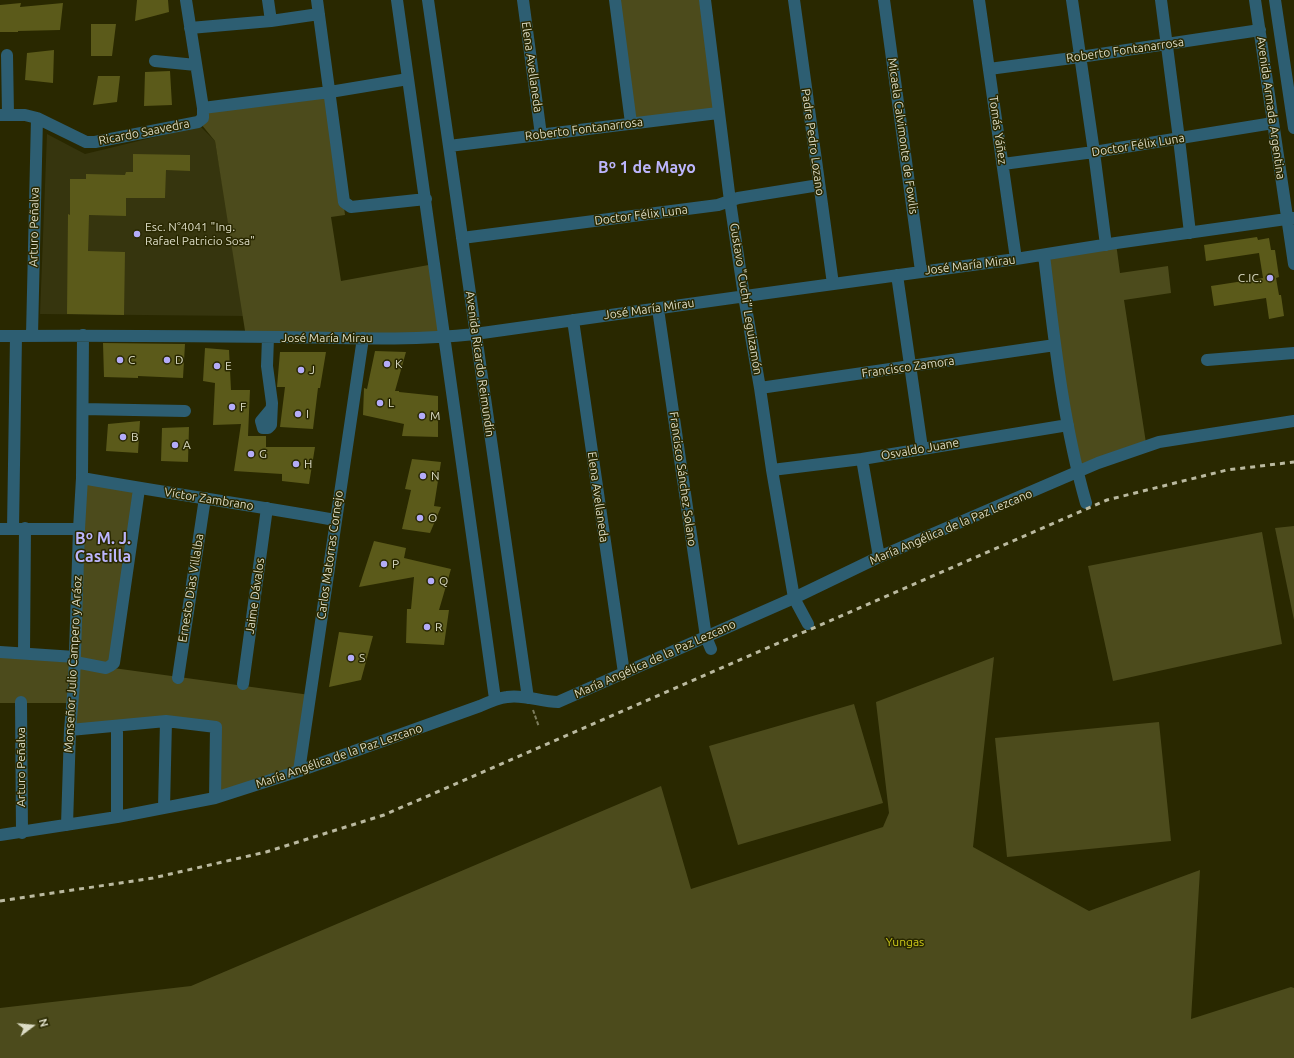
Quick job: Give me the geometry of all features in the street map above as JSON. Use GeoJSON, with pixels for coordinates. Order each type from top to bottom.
{"type":"FeatureCollection","features":[{"type":"Feature","properties":{"kind":"street"},"geometry":{"type":"LineString","coordinates":[[186,0],[203,108],[330,92],[408,79]]}},
{"type":"Feature","properties":{"kind":"street"},"geometry":{"type":"LineString","coordinates":[[268,0],[272,21]]}},
{"type":"Feature","properties":{"kind":"street"},"geometry":{"type":"LineString","coordinates":[[317,0],[344,202],[351,207],[426,199]]}},
{"type":"Feature","properties":{"kind":"street"},"geometry":{"type":"LineString","coordinates":[[397,0],[495,700]]}},
{"type":"Feature","properties":{"kind":"street","name":"Avenida Ricardo Reimundín"},"geometry":{"type":"LineString","coordinates":[[428,0],[528,698]]}},
{"type":"Feature","properties":{"kind":"street","name":"Elena Avellaneda"},"geometry":{"type":"LineString","coordinates":[[523,0],[541,135]]}},
{"type":"Feature","properties":{"kind":"street"},"geometry":{"type":"LineString","coordinates":[[615,0],[631,123]]}},
{"type":"Feature","properties":{"kind":"street","name":"Gustavo \"Cuchi\" Leguizamón"},"geometry":{"type":"LineString","coordinates":[[705,0],[730,201],[772,470],[794,598],[808,624]]}},
{"type":"Feature","properties":{"kind":"street","name":"Padre Pedro Lozano"},"geometry":{"type":"LineString","coordinates":[[794,0],[833,284]]}},
{"type":"Feature","properties":{"kind":"street","name":"Micaela Calvimonte de Fowlis"},"geometry":{"type":"LineString","coordinates":[[884,0],[921,271]]}},
{"type":"Feature","properties":{"kind":"street","name":"Tomás Yáñez"},"geometry":{"type":"LineString","coordinates":[[979,0],[1016,259]]}},
{"type":"Feature","properties":{"kind":"street"},"geometry":{"type":"LineString","coordinates":[[1072,0],[1106,245]]}},
{"type":"Feature","properties":{"kind":"street"},"geometry":{"type":"LineString","coordinates":[[1161,0],[1168,44],[1190,233]]}},
{"type":"Feature","properties":{"kind":"street","name":"Avenida Armada Argentina"},"geometry":{"type":"LineString","coordinates":[[1256,0],[1273,123],[1291,219],[1294,264]]}},
{"type":"Feature","properties":{"kind":"street","name":"Avenida Armada Argentina"},"geometry":{"type":"LineString","coordinates":[[1275,0],[1294,128]]}},
{"type":"Feature","properties":{"kind":"street"},"geometry":{"type":"LineString","coordinates":[[190,28],[272,21],[319,14]]}},
{"type":"Feature","properties":{"kind":"street","name":"Roberto Fontanarrosa"},"geometry":{"type":"LineString","coordinates":[[989,69],[1260,30]]}},
{"type":"Feature","properties":{"kind":"street"},"geometry":{"type":"LineString","coordinates":[[4,115],[7,55]]}},
{"type":"Feature","properties":{"kind":"street"},"geometry":{"type":"LineString","coordinates":[[155,61],[196,65]]}},
{"type":"Feature","properties":{"kind":"street","name":"Ricardo Saavedra"},"geometry":{"type":"LineString","coordinates":[[4,115],[25,115],[37,118],[86,142],[95,142],[198,122],[203,118],[203,108]]}},
{"type":"Feature","properties":{"kind":"street","name":"Roberto Fontanarrosa"},"geometry":{"type":"LineString","coordinates":[[449,146],[718,113]]}},
{"type":"Feature","properties":{"kind":"street","name":"Arturo Peñalva"},"geometry":{"type":"LineString","coordinates":[[32,335],[37,118]]}},
{"type":"Feature","properties":{"kind":"street","name":"Doctor Félix Luna"},"geometry":{"type":"LineString","coordinates":[[1003,164],[1094,152],[1273,123]]}},
{"type":"Feature","properties":{"kind":"street","name":"Doctor Félix Luna"},"geometry":{"type":"LineString","coordinates":[[462,238],[718,205],[738,198],[819,185]]}},
{"type":"Feature","properties":{"kind":"street","name":"José María Mirau"},"geometry":{"type":"LineString","coordinates":[[0,336],[83,335],[445,338],[1016,259],[1291,219]]}},
{"type":"Feature","properties":{"kind":"street"},"geometry":{"type":"LineString","coordinates":[[1044,255],[1055,345],[1068,425],[1077,472],[1086,503]]}},
{"type":"Feature","properties":{"kind":"street"},"geometry":{"type":"LineString","coordinates":[[897,275],[922,448]]}},
{"type":"Feature","properties":{"kind":"street","name":"Francisco Sánchez Solano"},"geometry":{"type":"LineString","coordinates":[[658,308],[706,637],[712,649]]}},
{"type":"Feature","properties":{"kind":"street","name":"Elena Avellaneda"},"geometry":{"type":"LineString","coordinates":[[573,320],[624,673]]}},
{"type":"Feature","properties":{"kind":"street","name":"Monseñor Julio Campero y Aráoz"},"geometry":{"type":"LineString","coordinates":[[67,825],[82,478],[83,335]]}},
{"type":"Feature","properties":{"kind":"street"},"geometry":{"type":"LineString","coordinates":[[16,336],[19,528],[24,653]]}},
{"type":"Feature","properties":{"kind":"street"},"geometry":{"type":"LineString","coordinates":[[268,337],[268,366],[272,408]]}},
{"type":"Feature","properties":{"kind":"street","name":"Carlos Matorras Cornejo"},"geometry":{"type":"LineString","coordinates":[[299,771],[363,338]]}},
{"type":"Feature","properties":{"kind":"street","name":"Francisco Zamora"},"geometry":{"type":"LineString","coordinates":[[760,388],[1055,345]]}},
{"type":"Feature","properties":{"kind":"street"},"geometry":{"type":"LineString","coordinates":[[1207,360],[1294,353]]}},
{"type":"Feature","properties":{"kind":"street"},"geometry":{"type":"LineString","coordinates":[[83,409],[185,411]]}},
{"type":"Feature","properties":{"kind":"street","name":"María Angélica de la Paz Lezcano"},"geometry":{"type":"LineString","coordinates":[[0,835],[22,833],[117,817],[215,798],[299,771],[508,696],[558,702],[794,598],[880,557],[1077,472],[1124,454],[1159,442],[1294,421]]}},
{"type":"Feature","properties":{"kind":"street","name":"Osvaldo Juane"},"geometry":{"type":"LineString","coordinates":[[772,470],[862,459],[1068,425]]}},
{"type":"Feature","properties":{"kind":"street"},"geometry":{"type":"LineString","coordinates":[[862,459],[880,557]]}},
{"type":"Feature","properties":{"kind":"street","name":"Víctor Zambrano"},"geometry":{"type":"LineString","coordinates":[[82,478],[335,520]]}},
{"type":"Feature","properties":{"kind":"street"},"geometry":{"type":"LineString","coordinates":[[0,652],[24,653],[75,659],[106,668],[114,663],[139,488]]}},
{"type":"Feature","properties":{"kind":"street","name":"Ernesto Dias Villalba"},"geometry":{"type":"LineString","coordinates":[[178,678],[205,498]]}},
{"type":"Feature","properties":{"kind":"street","name":"Jaime Dávalos"},"geometry":{"type":"LineString","coordinates":[[243,684],[267,508]]}},
{"type":"Feature","properties":{"kind":"street"},"geometry":{"type":"LineString","coordinates":[[0,529],[79,529]]}},
{"type":"Feature","properties":{"kind":"street","name":"Arturo Peñalva"},"geometry":{"type":"LineString","coordinates":[[21,702],[22,833]]}},
{"type":"Feature","properties":{"kind":"street"},"geometry":{"type":"LineString","coordinates":[[70,730],[166,721],[216,728],[215,798]]}},
{"type":"Feature","properties":{"kind":"street"},"geometry":{"type":"LineString","coordinates":[[164,808],[166,721]]}},
{"type":"Feature","properties":{"kind":"street"},"geometry":{"type":"LineString","coordinates":[[117,726],[117,817]]}},
{"type":"Feature","properties":{"kind":"path"},"geometry":{"type":"LineString","coordinates":[[528,698],[539,727]]}},
{"type":"Feature","properties":{"kind":"shaded area","name":"Esc. N°4041 \"Ing. Rafael Patricio Sosa\""},"geometry":{"type":"Polygon","coordinates":[[[200,126],[215,141],[245,316],[40,314],[47,134],[85,154],[200,126]]]}},
{"type":"Feature","properties":{"kind":"green space"},"geometry":{"type":"Polygon","coordinates":[[[615,0],[705,0],[718,113],[631,123],[615,0]]]}},
{"type":"Feature","properties":{"kind":"green space"},"geometry":{"type":"Polygon","coordinates":[[[330,92],[345,215],[331,217],[341,281],[434,264],[445,338],[246,337],[215,141],[201,124],[203,108],[330,92]]]}},
{"type":"Feature","properties":{"kind":"green space"},"geometry":{"type":"Polygon","coordinates":[[[1116,243],[1120,273],[1168,266],[1171,293],[1124,300],[1146,443],[1078,467],[1044,255],[1116,243]]]}},
{"type":"Feature","properties":{"kind":"green space"},"geometry":{"type":"Polygon","coordinates":[[[82,478],[139,489],[114,663],[106,667],[310,695],[299,771],[215,798],[215,727],[166,721],[70,730],[72,703],[0,703],[0,655],[75,657],[82,478]]]}},
{"type":"Feature","properties":{"kind":"green space"},"geometry":{"type":"Polygon","coordinates":[[[1294,526],[1294,620],[1275,528],[1294,526]]]}},
{"type":"Feature","properties":{"kind":"green space"},"geometry":{"type":"Polygon","coordinates":[[[1262,532],[1282,644],[1113,681],[1088,566],[1262,532]]]}},
{"type":"Feature","properties":{"kind":"green space","name":"Yungas"},"geometry":{"type":"Polygon","coordinates":[[[994,657],[973,847],[1089,911],[1200,870],[1191,1019],[1291,987],[1294,988],[1294,1058],[0,1058],[0,1008],[191,986],[661,786],[691,889],[883,827],[889,813],[876,702],[994,657]]]}},
{"type":"Feature","properties":{"kind":"green space"},"geometry":{"type":"Polygon","coordinates":[[[854,704],[883,803],[738,845],[709,746],[854,704]]]}},
{"type":"Feature","properties":{"kind":"green space"},"geometry":{"type":"Polygon","coordinates":[[[1159,722],[1171,841],[1007,857],[995,738],[1159,722]]]}},
{"type":"Feature","properties":{"kind":"building"},"geometry":{"type":"Polygon","coordinates":[[[137,0],[168,0],[169,12],[135,21],[137,0]]]}},
{"type":"Feature","properties":{"kind":"building"},"geometry":{"type":"Polygon","coordinates":[[[21,3],[20,7],[63,3],[60,30],[0,32],[0,5],[21,3]]]}},
{"type":"Feature","properties":{"kind":"building"},"geometry":{"type":"Polygon","coordinates":[[[91,24],[116,24],[112,56],[91,56],[91,24]]]}},
{"type":"Feature","properties":{"kind":"building"},"geometry":{"type":"Polygon","coordinates":[[[54,50],[53,83],[25,80],[27,53],[54,50]]]}},
{"type":"Feature","properties":{"kind":"building"},"geometry":{"type":"Polygon","coordinates":[[[170,71],[172,105],[144,106],[145,72],[170,71]]]}},
{"type":"Feature","properties":{"kind":"building"},"geometry":{"type":"Polygon","coordinates":[[[98,76],[120,76],[117,102],[93,105],[98,76]]]}},
{"type":"Feature","properties":{"kind":"building"},"geometry":{"type":"Polygon","coordinates":[[[133,154],[190,155],[190,171],[166,170],[165,198],[126,198],[126,216],[89,215],[88,251],[125,252],[124,315],[67,314],[68,214],[70,215],[70,179],[86,179],[86,174],[125,175],[126,172],[133,172],[133,154]]]}},
{"type":"Feature","properties":{"kind":"building","name":"C.IC."},"geometry":{"type":"Polygon","coordinates":[[[1257,237],[1258,240],[1269,238],[1271,250],[1275,250],[1279,277],[1276,278],[1279,295],[1281,295],[1284,316],[1269,319],[1266,298],[1214,306],[1211,286],[1263,278],[1259,253],[1206,261],[1204,245],[1257,237]]]}},
{"type":"Feature","properties":{"kind":"building"},"geometry":{"type":"Polygon","coordinates":[[[103,343],[185,344],[183,378],[138,376],[138,378],[104,377],[103,343]]]}},
{"type":"Feature","properties":{"kind":"building"},"geometry":{"type":"Polygon","coordinates":[[[205,348],[229,350],[231,390],[250,390],[248,436],[266,436],[266,447],[315,447],[309,484],[282,481],[282,474],[234,471],[241,424],[213,425],[215,383],[203,381],[205,348]]]}},
{"type":"Feature","properties":{"kind":"building"},"geometry":{"type":"Polygon","coordinates":[[[375,351],[406,352],[395,391],[438,396],[438,437],[402,436],[404,424],[363,415],[364,388],[367,389],[375,351]]]}},
{"type":"Feature","properties":{"kind":"building"},"geometry":{"type":"Polygon","coordinates":[[[280,352],[326,352],[320,388],[318,388],[313,429],[280,427],[285,387],[277,387],[280,352]]]}},
{"type":"Feature","properties":{"kind":"building","name":"B"},"geometry":{"type":"Polygon","coordinates":[[[140,421],[138,453],[106,451],[108,424],[140,421]]]}},
{"type":"Feature","properties":{"kind":"building","name":"A"},"geometry":{"type":"Polygon","coordinates":[[[189,427],[188,462],[161,461],[162,428],[189,427]]]}},
{"type":"Feature","properties":{"kind":"building"},"geometry":{"type":"Polygon","coordinates":[[[412,459],[441,462],[434,506],[441,507],[430,533],[402,529],[411,490],[405,489],[412,459]]]}},
{"type":"Feature","properties":{"kind":"building"},"geometry":{"type":"Polygon","coordinates":[[[374,541],[406,548],[404,558],[451,569],[439,610],[449,610],[444,645],[406,643],[407,609],[411,609],[414,577],[359,587],[374,541]]]}},
{"type":"Feature","properties":{"kind":"building","name":"S"},"geometry":{"type":"Polygon","coordinates":[[[339,632],[373,636],[361,680],[329,687],[339,632]]]}},
{"type":"Feature","properties":{"kind":"railway"},"geometry":{"type":"LineString","coordinates":[[0,901],[153,878],[266,852],[384,815],[1107,500],[1227,470],[1294,462]]}},
{"type":"Feature","properties":{"kind":"place","name":"Esc. N°4041 \"Ing. Rafael Patricio Sosa\""},"geometry":{"type":"Point","coordinates":[137,234]}},
{"type":"Feature","properties":{"kind":"place","name":"C.IC."},"geometry":{"type":"Point","coordinates":[1270,278]}},
{"type":"Feature","properties":{"kind":"place","name":"C"},"geometry":{"type":"Point","coordinates":[120,360]}},
{"type":"Feature","properties":{"kind":"place","name":"D"},"geometry":{"type":"Point","coordinates":[167,360]}},
{"type":"Feature","properties":{"kind":"place","name":"K"},"geometry":{"type":"Point","coordinates":[387,364]}},
{"type":"Feature","properties":{"kind":"place","name":"E"},"geometry":{"type":"Point","coordinates":[217,366]}},
{"type":"Feature","properties":{"kind":"place","name":"J"},"geometry":{"type":"Point","coordinates":[301,370]}},
{"type":"Feature","properties":{"kind":"place","name":"L"},"geometry":{"type":"Point","coordinates":[380,403]}},
{"type":"Feature","properties":{"kind":"place","name":"F"},"geometry":{"type":"Point","coordinates":[232,407]}},
{"type":"Feature","properties":{"kind":"place","name":"I"},"geometry":{"type":"Point","coordinates":[298,414]}},
{"type":"Feature","properties":{"kind":"place","name":"M"},"geometry":{"type":"Point","coordinates":[422,416]}},
{"type":"Feature","properties":{"kind":"place","name":"B"},"geometry":{"type":"Point","coordinates":[123,437]}},
{"type":"Feature","properties":{"kind":"place","name":"A"},"geometry":{"type":"Point","coordinates":[175,445]}},
{"type":"Feature","properties":{"kind":"place","name":"G"},"geometry":{"type":"Point","coordinates":[251,454]}},
{"type":"Feature","properties":{"kind":"place","name":"H"},"geometry":{"type":"Point","coordinates":[296,464]}},
{"type":"Feature","properties":{"kind":"place","name":"N"},"geometry":{"type":"Point","coordinates":[423,476]}},
{"type":"Feature","properties":{"kind":"place","name":"O"},"geometry":{"type":"Point","coordinates":[420,518]}},
{"type":"Feature","properties":{"kind":"place","name":"P"},"geometry":{"type":"Point","coordinates":[384,564]}},
{"type":"Feature","properties":{"kind":"place","name":"Q"},"geometry":{"type":"Point","coordinates":[431,581]}},
{"type":"Feature","properties":{"kind":"place","name":"R"},"geometry":{"type":"Point","coordinates":[427,627]}},
{"type":"Feature","properties":{"kind":"place","name":"S"},"geometry":{"type":"Point","coordinates":[351,658]}},
{"type":"Feature","properties":{"kind":"district","name":"Bº 1 de Mayo"},"geometry":{"type":"Point","coordinates":[647,168]}},
{"type":"Feature","properties":{"kind":"district","name":"Bº M. J. Castilla"},"geometry":{"type":"Point","coordinates":[103,548]}}]}
